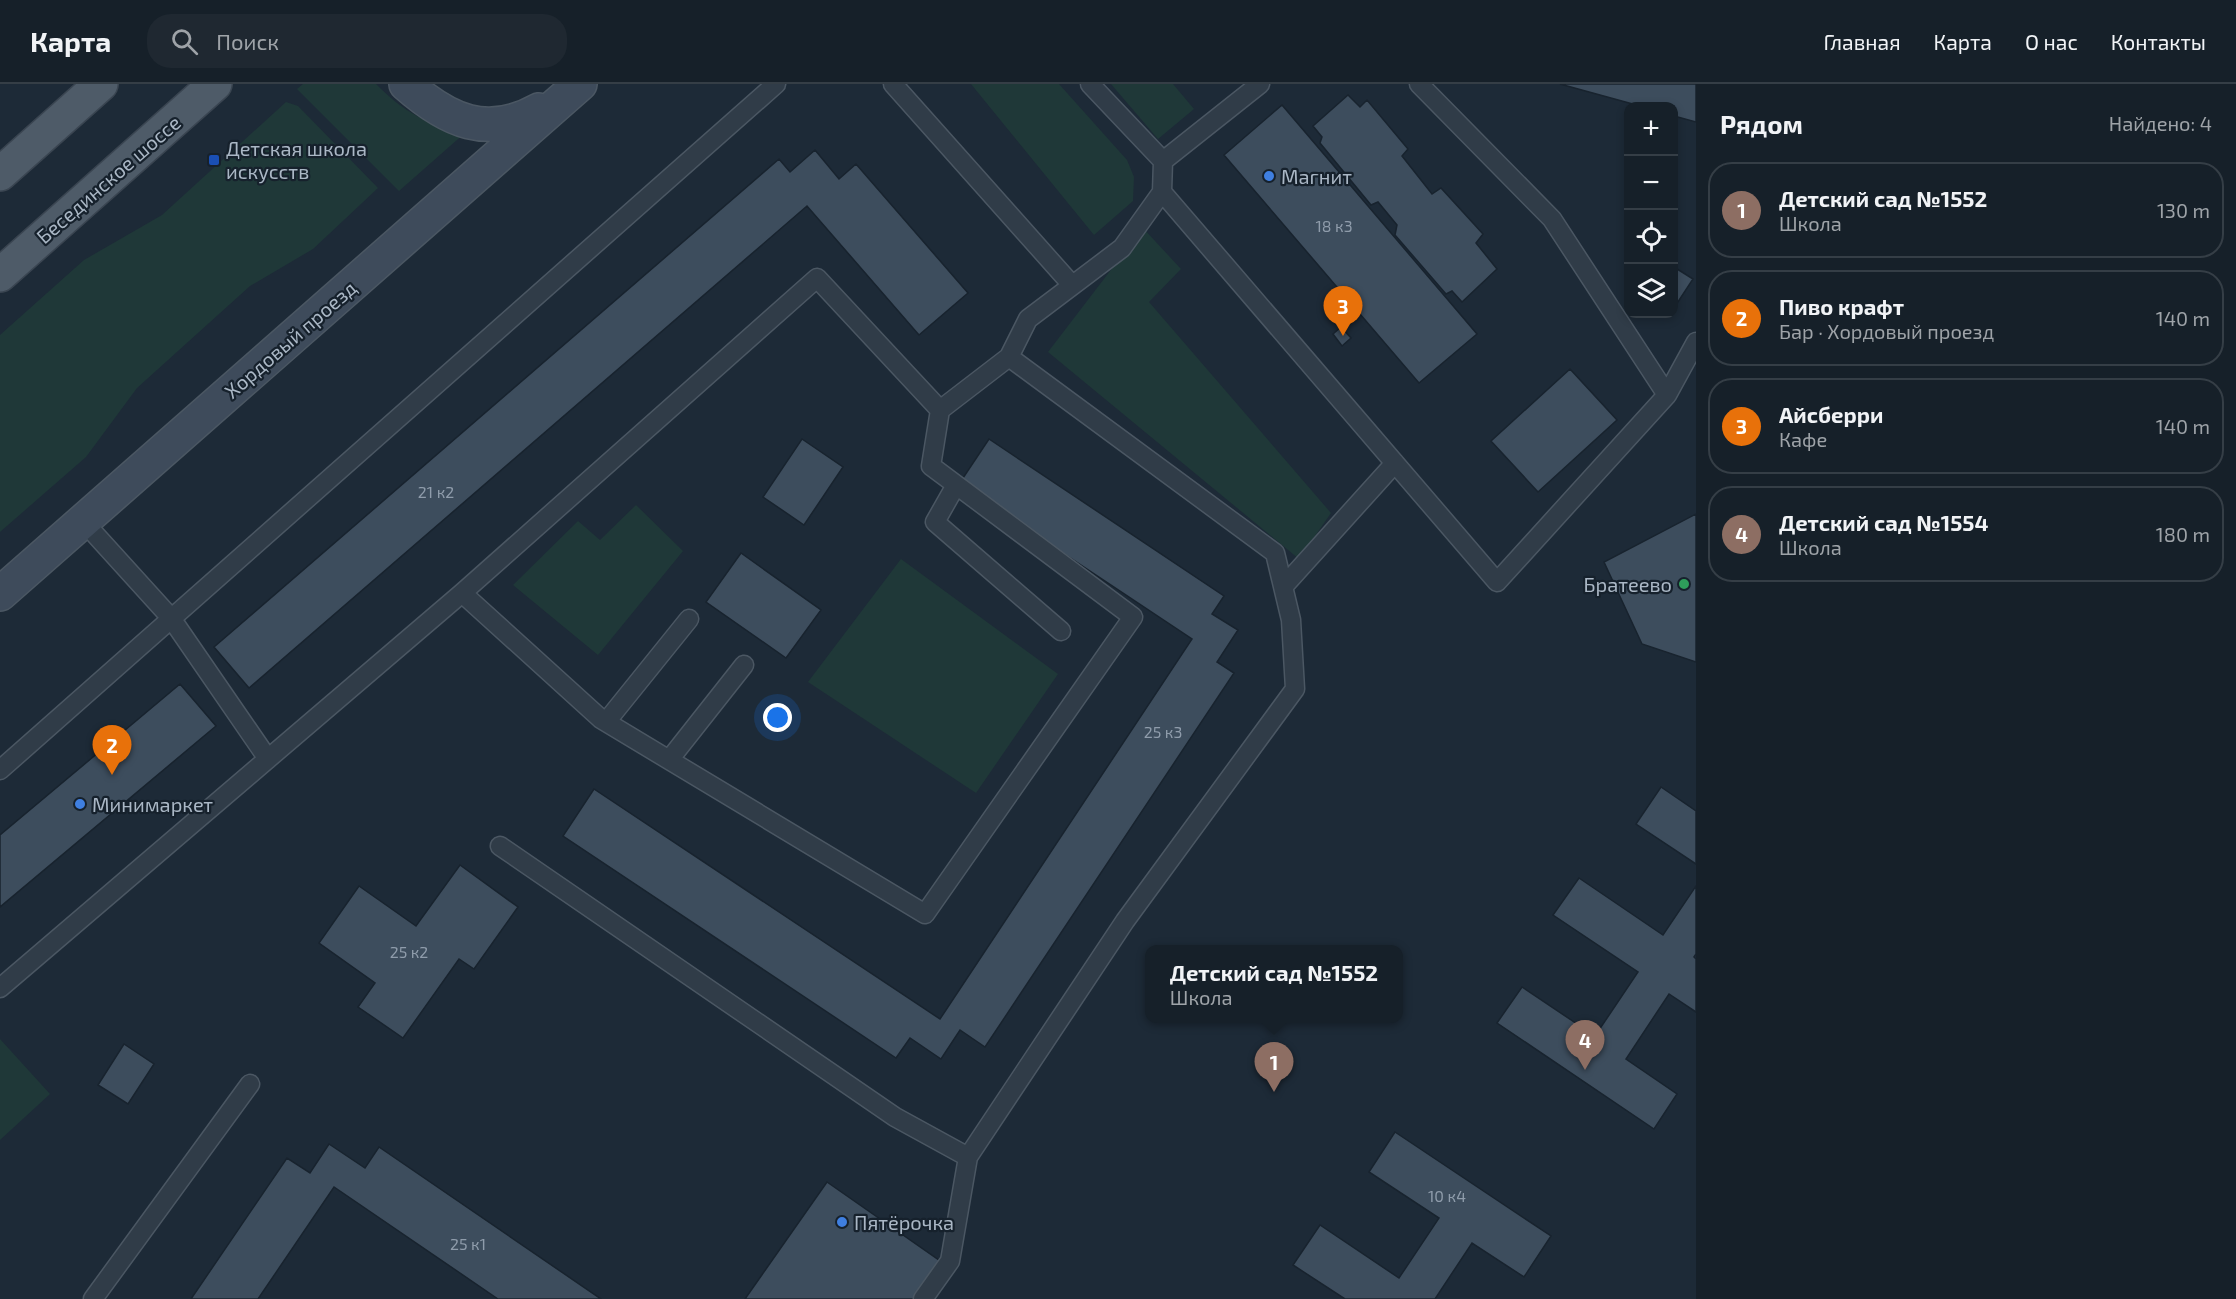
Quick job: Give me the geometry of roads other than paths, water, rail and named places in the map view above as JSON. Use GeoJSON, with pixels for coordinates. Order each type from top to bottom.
{"type":"FeatureCollection","features":[{"type":"Feature","properties":{"kind":"main road"},"geometry":{"type":"LineString","coordinates":[[0,174],[101,84]]}},
{"type":"Feature","properties":{"kind":"main road","name":"Бесединское шоссе"},"geometry":{"type":"LineString","coordinates":[[0,275],[215,84]]}},
{"type":"Feature","properties":{"kind":"main road"},"geometry":{"type":"LineString","coordinates":[[406,84],[431,106],[463,122],[501,125],[519,121],[575,88]]}},
{"type":"Feature","properties":{"kind":"main road","name":"Хордовый проезд"},"geometry":{"type":"LineString","coordinates":[[0,594],[575,88]]}},
{"type":"Feature","properties":{"kind":"lane"},"geometry":{"type":"LineString","coordinates":[[0,770],[776,84]]}},
{"type":"Feature","properties":{"kind":"lane"},"geometry":{"type":"LineString","coordinates":[[893,84],[1072,285]]}},
{"type":"Feature","properties":{"kind":"lane"},"geometry":{"type":"LineString","coordinates":[[462,593],[606,722],[925,914],[1133,617],[931,466],[940,410],[1009,357],[1028,319],[1122,248],[1162,192],[1163,161],[1090,84]]}},
{"type":"Feature","properties":{"kind":"lane"},"geometry":{"type":"LineString","coordinates":[[1163,161],[1260,84]]}},
{"type":"Feature","properties":{"kind":"lane"},"geometry":{"type":"LineString","coordinates":[[1419,84],[1552,219],[1668,395]]}},
{"type":"Feature","properties":{"kind":"lane"},"geometry":{"type":"LineString","coordinates":[[1162,192],[1497,582],[1668,395],[1696,342]]}},
{"type":"Feature","properties":{"kind":"lane"},"geometry":{"type":"LineString","coordinates":[[0,988],[462,593],[817,278],[940,410]]}},
{"type":"Feature","properties":{"kind":"lane"},"geometry":{"type":"LineString","coordinates":[[923,1299],[950,1261],[968,1157],[1125,921],[1295,689],[1291,620],[1275,553],[1009,357]]}},
{"type":"Feature","properties":{"kind":"lane"},"geometry":{"type":"LineString","coordinates":[[1283,587],[1395,463]]}},
{"type":"Feature","properties":{"kind":"lane"},"geometry":{"type":"LineString","coordinates":[[956,485],[935,522],[1061,631]]}},
{"type":"Feature","properties":{"kind":"lane"},"geometry":{"type":"LineString","coordinates":[[83,521],[171,618],[268,759]]}},
{"type":"Feature","properties":{"kind":"lane"},"geometry":{"type":"LineString","coordinates":[[606,722],[689,620]]}},
{"type":"Feature","properties":{"kind":"lane"},"geometry":{"type":"LineString","coordinates":[[669,760],[744,665]]}},
{"type":"Feature","properties":{"kind":"lane"},"geometry":{"type":"LineString","coordinates":[[500,846],[895,1117],[968,1157]]}},
{"type":"Feature","properties":{"kind":"lane"},"geometry":{"type":"LineString","coordinates":[[93,1299],[250,1084]]}},
{"type":"Feature","properties":{"kind":"place","name":"Детская школа искусств"},"geometry":{"type":"Point","coordinates":[214,160]}},
{"type":"Feature","properties":{"kind":"place","name":"Магнит"},"geometry":{"type":"Point","coordinates":[1269,176]}},
{"type":"Feature","properties":{"kind":"place","name":"Айсберри"},"geometry":{"type":"Point","coordinates":[1343,336]}},
{"type":"Feature","properties":{"kind":"place","name":"Братеево"},"geometry":{"type":"Point","coordinates":[1684,584]}},
{"type":"Feature","properties":{"kind":"place","name":"Пиво крафт"},"geometry":{"type":"Point","coordinates":[112,775]}},
{"type":"Feature","properties":{"kind":"place","name":"Минимаркет"},"geometry":{"type":"Point","coordinates":[80,804]}},
{"type":"Feature","properties":{"kind":"place","name":"Детский сад №1554"},"geometry":{"type":"Point","coordinates":[1585,1070]}},
{"type":"Feature","properties":{"kind":"place","name":"Детский сад №1552"},"geometry":{"type":"Point","coordinates":[1274,1092]}},
{"type":"Feature","properties":{"kind":"place","name":"Пятёрочка"},"geometry":{"type":"Point","coordinates":[842,1222]}}]}
